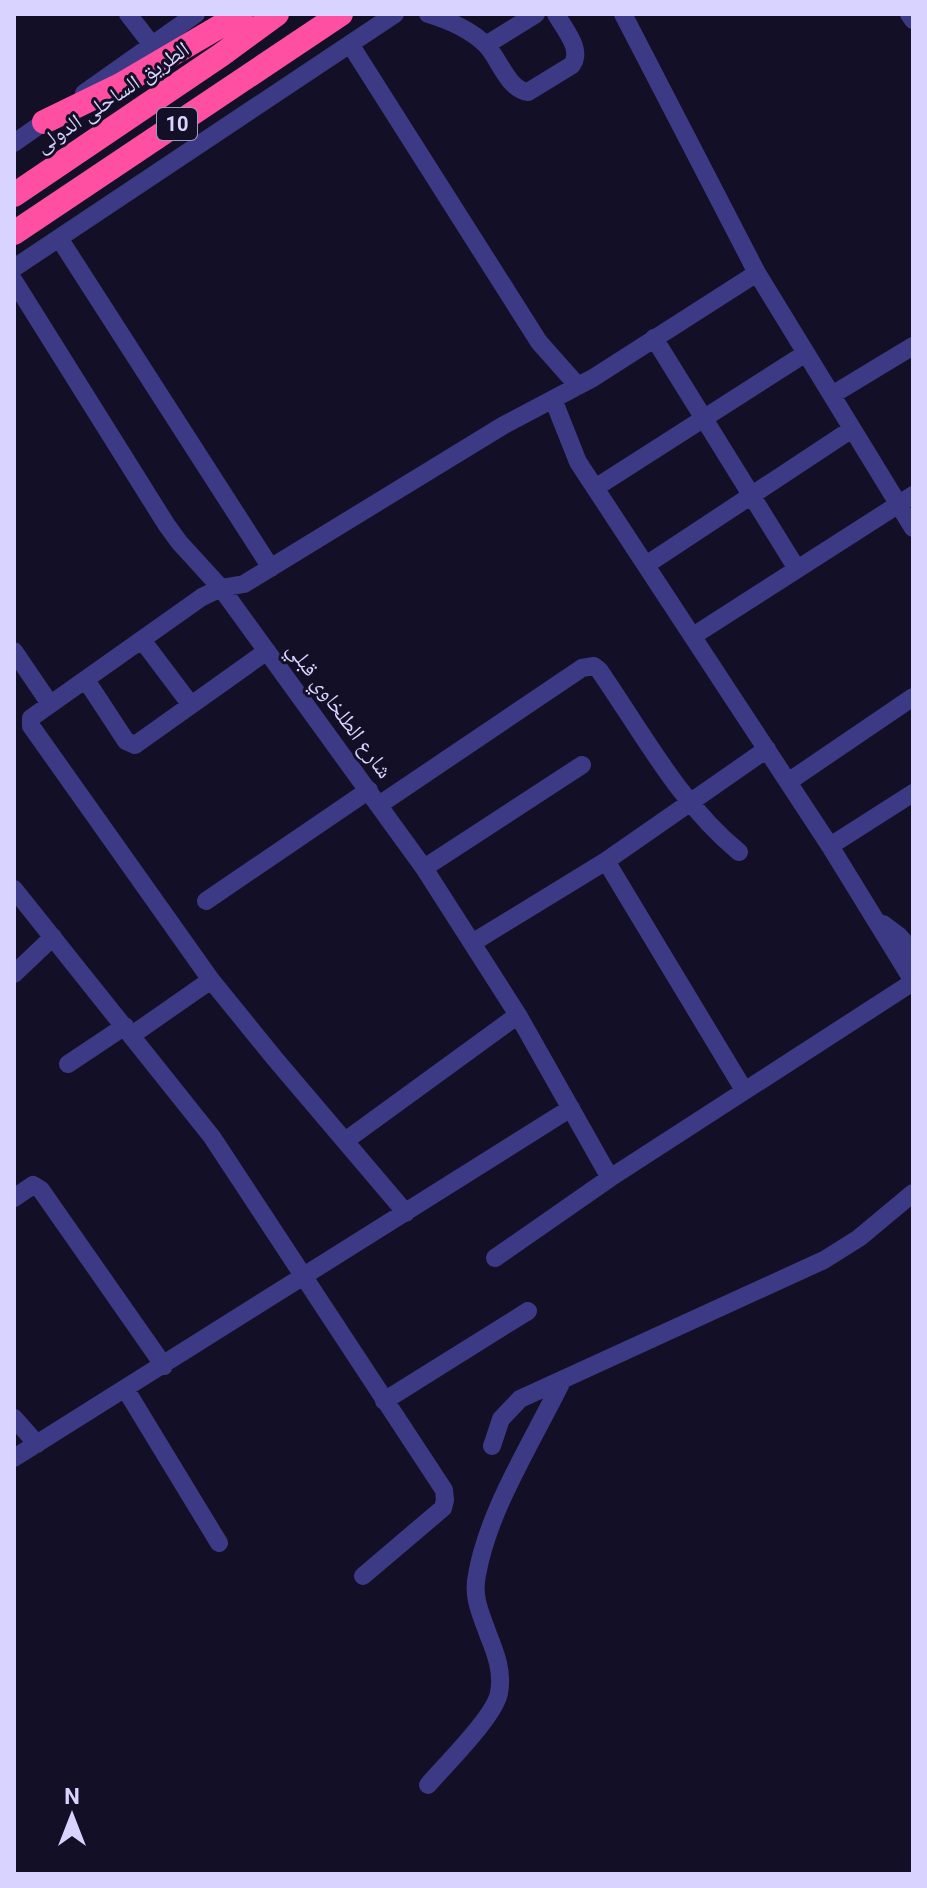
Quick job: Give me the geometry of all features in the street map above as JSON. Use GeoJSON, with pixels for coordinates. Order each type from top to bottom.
{"type":"FeatureCollection","features":[{"type":"Feature","properties":{"kind":"highway"},"geometry":{"type":"LineString","coordinates":[[44,122],[120,85],[241,14]]}},
{"type":"Feature","properties":{"kind":"highway","name":"الطريق الساحلى الدولى"},"geometry":{"type":"LineString","coordinates":[[14,195],[277,14]]}},
{"type":"Feature","properties":{"kind":"highway","name":"10"},"geometry":{"type":"LineString","coordinates":[[14,233],[341,14]]}},
{"type":"Feature","properties":{"kind":"street"},"geometry":{"type":"LineString","coordinates":[[128,14],[152,45]]}},
{"type":"Feature","properties":{"kind":"street"},"geometry":{"type":"LineString","coordinates":[[14,143],[196,14]]}},
{"type":"Feature","properties":{"kind":"street"},"geometry":{"type":"LineString","coordinates":[[14,268],[395,14]]}},
{"type":"Feature","properties":{"kind":"street"},"geometry":{"type":"LineString","coordinates":[[428,14],[462,28],[486,45],[516,88],[528,92],[572,65],[576,59],[577,52],[556,14]]}},
{"type":"Feature","properties":{"kind":"street"},"geometry":{"type":"LineString","coordinates":[[486,45],[536,14]]}},
{"type":"Feature","properties":{"kind":"street"},"geometry":{"type":"LineString","coordinates":[[623,14],[757,273],[852,429],[905,500],[913,528]]}},
{"type":"Feature","properties":{"kind":"street"},"geometry":{"type":"LineString","coordinates":[[909,14],[913,20]]}},
{"type":"Feature","properties":{"kind":"street"},"geometry":{"type":"LineString","coordinates":[[350,44],[539,342],[578,386]]}},
{"type":"Feature","properties":{"kind":"street"},"geometry":{"type":"LineString","coordinates":[[59,238],[271,568]]}},
{"type":"Feature","properties":{"kind":"street"},"geometry":{"type":"LineString","coordinates":[[406,1213],[211,980],[31,726],[33,715],[202,597],[221,588],[244,584],[504,425],[578,386],[757,273]]}},
{"type":"Feature","properties":{"kind":"street","name":"شارع الطلخاوي قبلي"},"geometry":{"type":"LineString","coordinates":[[14,281],[166,524],[221,588],[424,868],[518,1015],[610,1178]]}},
{"type":"Feature","properties":{"kind":"street"},"geometry":{"type":"LineString","coordinates":[[654,338],[797,569]]}},
{"type":"Feature","properties":{"kind":"street"},"geometry":{"type":"LineString","coordinates":[[832,395],[913,346]]}},
{"type":"Feature","properties":{"kind":"street"},"geometry":{"type":"LineString","coordinates":[[595,488],[806,353]]}},
{"type":"Feature","properties":{"kind":"street"},"geometry":{"type":"LineString","coordinates":[[495,1258],[610,1178],[913,981],[830,846],[595,488],[568,441],[553,399]]}},
{"type":"Feature","properties":{"kind":"street"},"geometry":{"type":"LineString","coordinates":[[646,565],[852,429]]}},
{"type":"Feature","properties":{"kind":"street"},"geometry":{"type":"LineString","coordinates":[[693,636],[905,500]]}},
{"type":"Feature","properties":{"kind":"street"},"geometry":{"type":"LineString","coordinates":[[142,640],[191,705]]}},
{"type":"Feature","properties":{"kind":"street"},"geometry":{"type":"LineString","coordinates":[[14,651],[50,704]]}},
{"type":"Feature","properties":{"kind":"street"},"geometry":{"type":"LineString","coordinates":[[86,680],[129,745],[139,743],[267,651]]}},
{"type":"Feature","properties":{"kind":"street"},"geometry":{"type":"LineString","coordinates":[[206,901],[589,666],[599,670],[689,803],[715,832],[739,852]]}},
{"type":"Feature","properties":{"kind":"street"},"geometry":{"type":"LineString","coordinates":[[788,782],[913,697]]}},
{"type":"Feature","properties":{"kind":"street"},"geometry":{"type":"LineString","coordinates":[[472,943],[606,861],[767,749]]}},
{"type":"Feature","properties":{"kind":"street"},"geometry":{"type":"LineString","coordinates":[[424,868],[582,765]]}},
{"type":"Feature","properties":{"kind":"street"},"geometry":{"type":"LineString","coordinates":[[830,846],[913,793]]}},
{"type":"Feature","properties":{"kind":"street"},"geometry":{"type":"LineString","coordinates":[[606,861],[744,1090]]}},
{"type":"Feature","properties":{"kind":"street"},"geometry":{"type":"LineString","coordinates":[[14,889],[212,1137],[444,1490],[443,1508],[363,1576]]}},
{"type":"Feature","properties":{"kind":"street"},"geometry":{"type":"LineString","coordinates":[[876,920],[899,936],[913,952]]}},
{"type":"Feature","properties":{"kind":"street"},"geometry":{"type":"LineString","coordinates":[[14,974],[53,937]]}},
{"type":"Feature","properties":{"kind":"street"},"geometry":{"type":"LineString","coordinates":[[68,1064],[211,980]]}},
{"type":"Feature","properties":{"kind":"street"},"geometry":{"type":"LineString","coordinates":[[345,1141],[518,1015]]}},
{"type":"Feature","properties":{"kind":"street"},"geometry":{"type":"LineString","coordinates":[[14,1458],[571,1108]]}},
{"type":"Feature","properties":{"kind":"street"},"geometry":{"type":"LineString","coordinates":[[14,1198],[33,1185],[41,1190],[164,1366]]}},
{"type":"Feature","properties":{"kind":"street"},"geometry":{"type":"LineString","coordinates":[[492,1446],[495,1432],[509,1408],[520,1399],[824,1260],[859,1238],[913,1193]]}},
{"type":"Feature","properties":{"kind":"street"},"geometry":{"type":"LineString","coordinates":[[384,1401],[528,1311]]}},
{"type":"Feature","properties":{"kind":"street"},"geometry":{"type":"LineString","coordinates":[[428,1785],[499,1698],[500,1671],[476,1601],[476,1578],[500,1505],[563,1379]]}},
{"type":"Feature","properties":{"kind":"street"},"geometry":{"type":"LineString","coordinates":[[126,1390],[219,1543]]}},
{"type":"Feature","properties":{"kind":"street"},"geometry":{"type":"LineString","coordinates":[[14,1418],[37,1444]]}}]}
